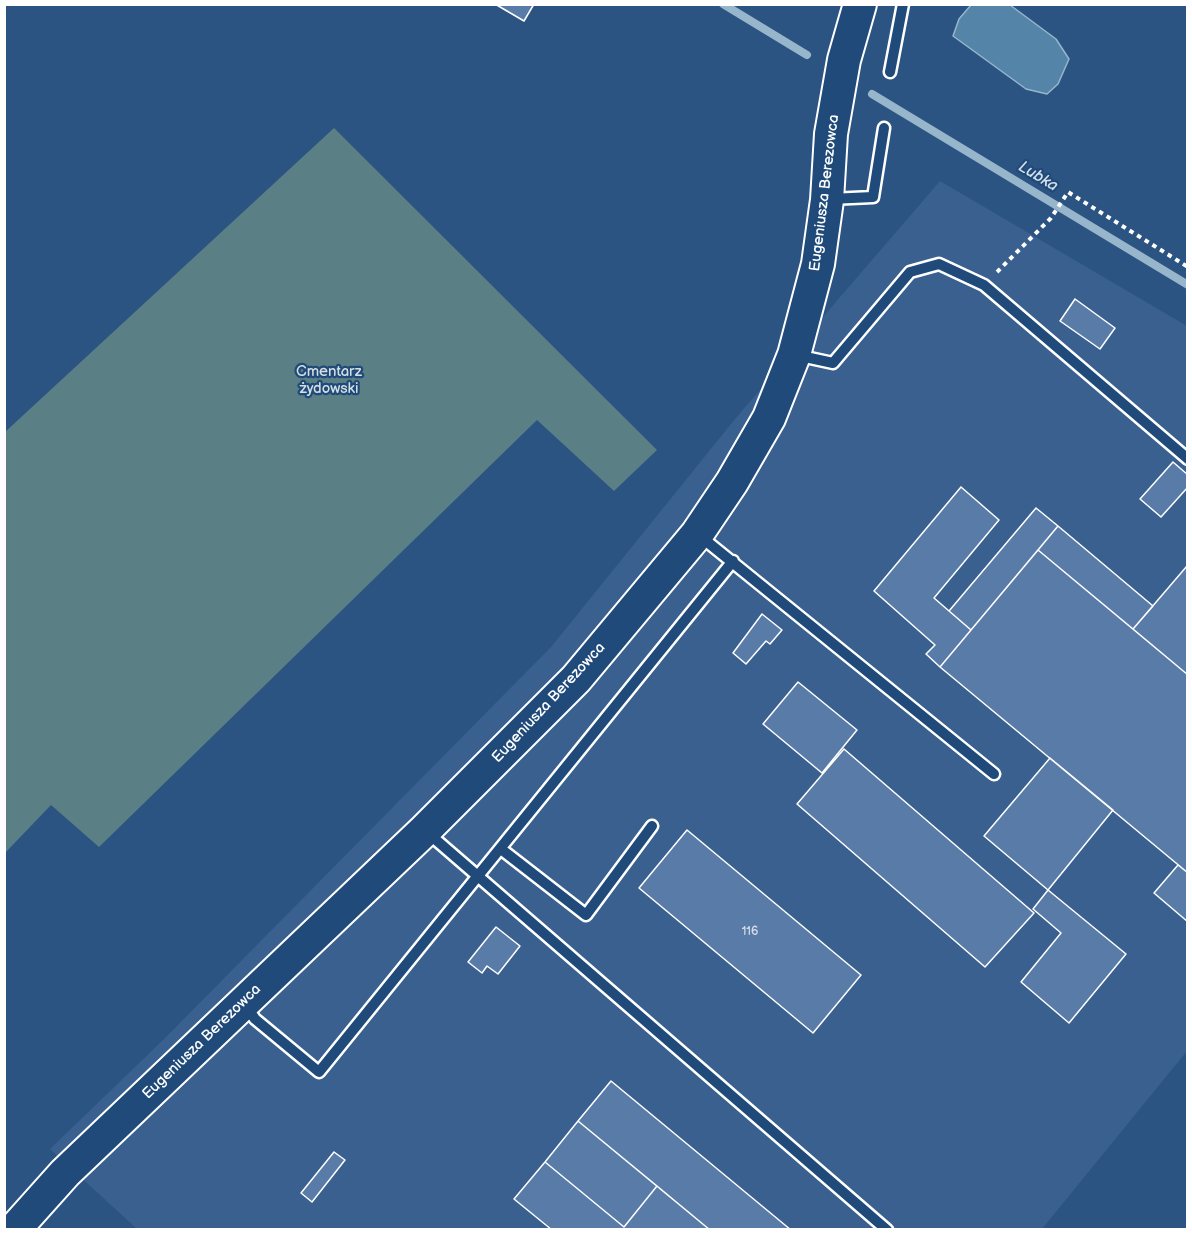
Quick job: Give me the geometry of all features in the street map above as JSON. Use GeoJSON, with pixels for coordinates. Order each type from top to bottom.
{"type":"FeatureCollection","features":[{"type":"Feature","properties":{"kind":"street","name":"Eugeniusza Berezowca"},"geometry":{"type":"LineString","coordinates":[[14,1230],[65,1173],[425,830],[576,679],[697,534],[732,482],[769,418],[794,355],[818,264],[831,134],[844,60],[860,4]]}},
{"type":"Feature","properties":{"kind":"lane"},"geometry":{"type":"LineString","coordinates":[[890,72],[903,4]]}},
{"type":"Feature","properties":{"kind":"lane"},"geometry":{"type":"LineString","coordinates":[[826,200],[873,197],[884,128]]}},
{"type":"Feature","properties":{"kind":"lane"},"geometry":{"type":"LineString","coordinates":[[794,355],[833,363],[910,272],[939,264],[984,285],[1188,459]]}},
{"type":"Feature","properties":{"kind":"lane"},"geometry":{"type":"LineString","coordinates":[[697,534],[994,774]]}},
{"type":"Feature","properties":{"kind":"lane"},"geometry":{"type":"LineString","coordinates":[[243,1003],[255,1019],[320,1072],[733,561]]}},
{"type":"Feature","properties":{"kind":"lane"},"geometry":{"type":"LineString","coordinates":[[501,849],[586,915],[652,826]]}},
{"type":"Feature","properties":{"kind":"lane"},"geometry":{"type":"LineString","coordinates":[[425,830],[887,1230]]}},
{"type":"Feature","properties":{"kind":"path"},"geometry":{"type":"LineString","coordinates":[[984,285],[1052,218],[1068,192],[1188,267]]}},
{"type":"Feature","properties":{"kind":"shaded area"},"geometry":{"type":"Polygon","coordinates":[[[971,5],[1010,5],[1056,39],[1069,59],[1058,84],[1047,94],[1026,89],[953,36],[959,19],[971,5]]]}},
{"type":"Feature","properties":{"kind":"shaded area"},"geometry":{"type":"Polygon","coordinates":[[[940,181],[1187,326],[1187,1051],[1042,1229],[137,1229],[50,1149],[164,1039],[551,647],[735,419],[940,181]]]}},
{"type":"Feature","properties":{"kind":"green space","name":"Cmentarz żydowski"},"geometry":{"type":"Polygon","coordinates":[[[334,128],[657,450],[614,491],[537,420],[99,847],[51,805],[5,853],[5,432],[334,128]]]}},
{"type":"Feature","properties":{"kind":"building"},"geometry":{"type":"Polygon","coordinates":[[[495,4],[534,4],[524,21],[495,4]]]}},
{"type":"Feature","properties":{"kind":"building"},"geometry":{"type":"Polygon","coordinates":[[[1075,299],[1115,328],[1100,349],[1060,321],[1075,299]]]}},
{"type":"Feature","properties":{"kind":"building"},"geometry":{"type":"Polygon","coordinates":[[[1173,462],[1188,475],[1188,487],[1161,517],[1140,499],[1173,462]]]}},
{"type":"Feature","properties":{"kind":"building"},"geometry":{"type":"Polygon","coordinates":[[[961,487],[999,520],[934,598],[971,630],[940,667],[926,654],[935,645],[874,591],[961,487]]]}},
{"type":"Feature","properties":{"kind":"building"},"geometry":{"type":"Polygon","coordinates":[[[1036,508],[1058,526],[971,630],[949,611],[1036,508]]]}},
{"type":"Feature","properties":{"kind":"building"},"geometry":{"type":"Polygon","coordinates":[[[1058,526],[1153,606],[1133,629],[1038,550],[1058,526]]]}},
{"type":"Feature","properties":{"kind":"building"},"geometry":{"type":"Polygon","coordinates":[[[1038,550],[1188,675],[1188,873],[940,667],[1038,550]]]}},
{"type":"Feature","properties":{"kind":"building"},"geometry":{"type":"Polygon","coordinates":[[[1188,566],[1188,675],[1133,629],[1188,566]]]}},
{"type":"Feature","properties":{"kind":"building"},"geometry":{"type":"Polygon","coordinates":[[[762,614],[782,630],[770,644],[766,641],[746,664],[733,653],[762,614]]]}},
{"type":"Feature","properties":{"kind":"building"},"geometry":{"type":"Polygon","coordinates":[[[798,682],[857,730],[822,773],[763,724],[798,682]]]}},
{"type":"Feature","properties":{"kind":"building"},"geometry":{"type":"Polygon","coordinates":[[[844,749],[1034,913],[985,967],[797,804],[844,749]]]}},
{"type":"Feature","properties":{"kind":"building"},"geometry":{"type":"Polygon","coordinates":[[[1050,758],[1113,810],[1048,890],[984,836],[1050,758]]]}},
{"type":"Feature","properties":{"kind":"building"},"geometry":{"type":"Polygon","coordinates":[[[687,830],[861,975],[813,1033],[639,888],[687,830]]]}},
{"type":"Feature","properties":{"kind":"building"},"geometry":{"type":"Polygon","coordinates":[[[1178,865],[1188,873],[1188,922],[1154,893],[1178,865]]]}},
{"type":"Feature","properties":{"kind":"building"},"geometry":{"type":"Polygon","coordinates":[[[1048,890],[1126,954],[1069,1023],[1021,982],[1061,933],[1033,909],[1048,890]]]}},
{"type":"Feature","properties":{"kind":"building"},"geometry":{"type":"Polygon","coordinates":[[[496,927],[520,946],[498,974],[487,966],[482,973],[468,962],[496,927]]]}},
{"type":"Feature","properties":{"kind":"building"},"geometry":{"type":"Polygon","coordinates":[[[611,1081],[791,1230],[710,1230],[578,1121],[611,1081]]]}},
{"type":"Feature","properties":{"kind":"building"},"geometry":{"type":"Polygon","coordinates":[[[578,1121],[657,1186],[624,1227],[545,1162],[578,1121]]]}},
{"type":"Feature","properties":{"kind":"building"},"geometry":{"type":"Polygon","coordinates":[[[334,1152],[345,1160],[312,1202],[301,1193],[334,1152]]]}},
{"type":"Feature","properties":{"kind":"building"},"geometry":{"type":"Polygon","coordinates":[[[545,1162],[624,1227],[657,1186],[710,1230],[552,1230],[514,1199],[545,1162]]]}},
{"type":"Feature","properties":{"kind":"waterway","name":"Lubka"},"geometry":{"type":"LineString","coordinates":[[723,4],[807,55]]}},
{"type":"Feature","properties":{"kind":"waterway","name":"Lubka"},"geometry":{"type":"LineString","coordinates":[[872,94],[1188,285]]}}]}
